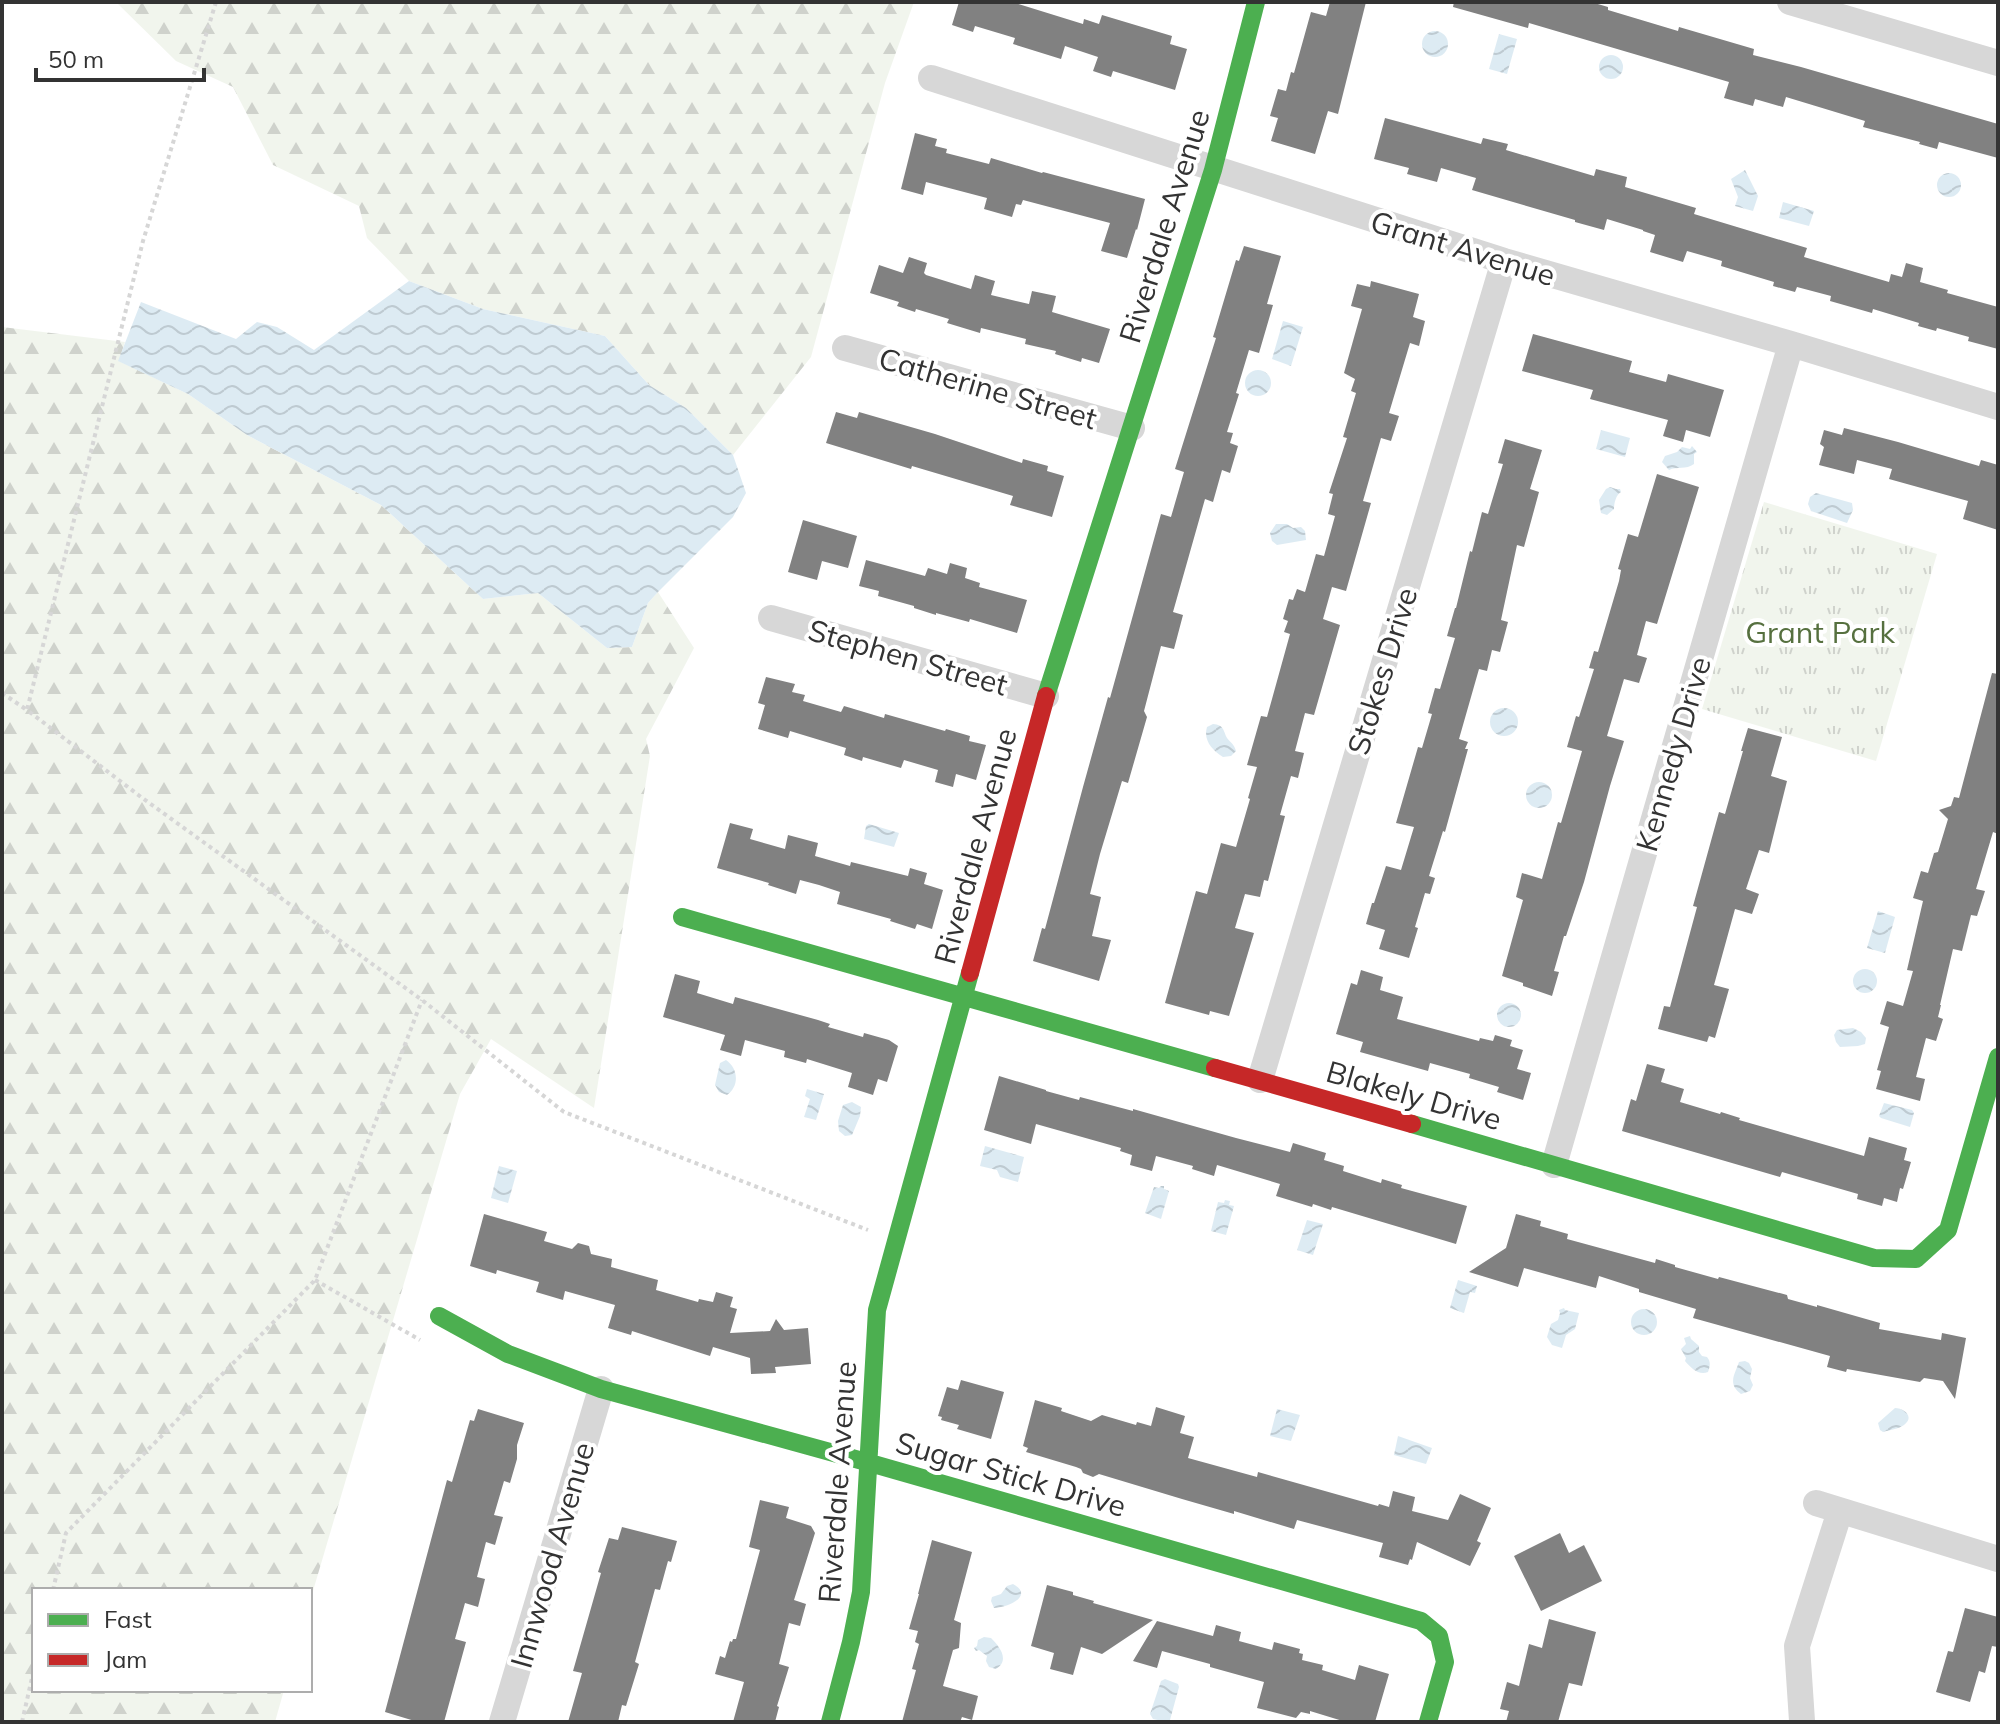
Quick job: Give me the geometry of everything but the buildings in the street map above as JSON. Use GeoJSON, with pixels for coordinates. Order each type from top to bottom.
{"type":"FeatureCollection","features":[{"type":"Feature","properties":{"kind":"street","name":"Riverdale Avenue"},"geometry":{"type":"LineString","coordinates":[[830,1722],[861,1592],[877,1310],[1046,696],[1213,170],[1256,2]]}},
{"type":"Feature","properties":{"kind":"street"},"geometry":{"type":"LineString","coordinates":[[1790,2],[1998,63]]}},
{"type":"Feature","properties":{"kind":"street","name":"Grant Avenue"},"geometry":{"type":"LineString","coordinates":[[931,78],[1504,261],[1998,407]]}},
{"type":"Feature","properties":{"kind":"street","name":"Stokes Drive"},"geometry":{"type":"LineString","coordinates":[[1260,1080],[1504,261]]}},
{"type":"Feature","properties":{"kind":"street","name":"Kennedy Drive"},"geometry":{"type":"LineString","coordinates":[[1554,1165],[1791,344]]}},
{"type":"Feature","properties":{"kind":"street","name":"Catherine Street"},"geometry":{"type":"LineString","coordinates":[[845,348],[1132,428]]}},
{"type":"Feature","properties":{"kind":"street","name":"Stephen Street"},"geometry":{"type":"LineString","coordinates":[[771,618],[1046,696]]}},
{"type":"Feature","properties":{"kind":"street","name":"Blakely Drive"},"geometry":{"type":"LineString","coordinates":[[682,917],[1874,1258],[1916,1259],[1948,1230],[1998,1057]]}},
{"type":"Feature","properties":{"kind":"street","name":"Sugar Stick Drive"},"geometry":{"type":"LineString","coordinates":[[439,1316],[508,1354],[601,1389],[1421,1621],[1439,1636],[1445,1662],[1428,1722]]}},
{"type":"Feature","properties":{"kind":"street","name":"Innwood Avenue"},"geometry":{"type":"LineString","coordinates":[[502,1722],[601,1389]]}},
{"type":"Feature","properties":{"kind":"street"},"geometry":{"type":"LineString","coordinates":[[1802,1721],[1797,1646],[1828,1507],[1998,1559]]}},
{"type":"Feature","properties":{"kind":"path"},"geometry":{"type":"LineString","coordinates":[[27,710],[143,241],[216,2]]}},
{"type":"Feature","properties":{"kind":"path"},"geometry":{"type":"LineString","coordinates":[[2,693],[422,1000],[564,1112],[896,1241]]}},
{"type":"Feature","properties":{"kind":"path"},"geometry":{"type":"LineString","coordinates":[[53,1588],[66,1533],[315,1280],[422,1000]]}},
{"type":"Feature","properties":{"kind":"path"},"geometry":{"type":"LineString","coordinates":[[315,1280],[430,1346]]}},
{"type":"Feature","properties":{"kind":"path"},"geometry":{"type":"LineString","coordinates":[[22,1722],[32,1678]]}},
{"type":"Feature","properties":{"kind":"green space"},"geometry":{"type":"Polygon","coordinates":[[[105,2],[914,2],[885,83],[811,357],[733,455],[686,408],[649,385],[605,336],[483,309],[409,281],[367,238],[359,206],[273,165],[233,87],[176,61],[118,4],[105,2]]]}},
{"type":"Feature","properties":{"kind":"green space"},"geometry":{"type":"Polygon","coordinates":[[[2,327],[125,342],[119,361],[188,394],[247,435],[381,505],[483,599],[538,593],[607,648],[632,647],[648,603],[658,592],[694,648],[646,739],[650,756],[594,1108],[491,1039],[460,1094],[312,1594],[312,1588],[32,1588],[32,1692],[283,1692],[275,1722],[2,1722],[2,327]]]}},
{"type":"Feature","properties":{"kind":"green space","name":"Grant Park"},"geometry":{"type":"Polygon","coordinates":[[[1764,502],[1937,554],[1876,761],[1702,709],[1764,502]]]}},
{"type":"Feature","properties":{"kind":"water"},"geometry":{"type":"Polygon","coordinates":[[[1435,31],[1444,35],[1448,44],[1444,53],[1435,57],[1426,53],[1422,44],[1426,35],[1435,31]]]}},
{"type":"Feature","properties":{"kind":"water"},"geometry":{"type":"Polygon","coordinates":[[[1499,34],[1517,39],[1507,74],[1489,69],[1499,34]]]}},
{"type":"Feature","properties":{"kind":"water"},"geometry":{"type":"Polygon","coordinates":[[[1611,55],[1620,58],[1623,67],[1620,76],[1611,79],[1602,76],[1599,67],[1602,58],[1611,55]]]}},
{"type":"Feature","properties":{"kind":"water"},"geometry":{"type":"Polygon","coordinates":[[[1745,170],[1758,196],[1753,211],[1735,206],[1738,197],[1731,179],[1745,170]]]}},
{"type":"Feature","properties":{"kind":"water"},"geometry":{"type":"Polygon","coordinates":[[[1949,173],[1958,176],[1961,185],[1958,194],[1949,197],[1940,194],[1937,185],[1940,176],[1949,173]]]}},
{"type":"Feature","properties":{"kind":"water"},"geometry":{"type":"Polygon","coordinates":[[[1783,202],[1814,211],[1809,226],[1779,218],[1783,202]]]}},
{"type":"Feature","properties":{"kind":"water"},"geometry":{"type":"Polygon","coordinates":[[[409,281],[483,309],[605,336],[649,385],[686,408],[733,455],[746,493],[733,517],[648,603],[632,647],[607,648],[538,593],[483,599],[381,505],[247,435],[188,394],[118,361],[141,302],[236,339],[257,322],[277,327],[314,350],[409,281]]]}},
{"type":"Feature","properties":{"kind":"water"},"geometry":{"type":"Polygon","coordinates":[[[1283,321],[1303,327],[1291,366],[1272,359],[1283,321]]]}},
{"type":"Feature","properties":{"kind":"water"},"geometry":{"type":"Polygon","coordinates":[[[1258,370],[1267,374],[1271,383],[1267,392],[1258,396],[1249,392],[1245,383],[1249,374],[1258,370]]]}},
{"type":"Feature","properties":{"kind":"water"},"geometry":{"type":"Polygon","coordinates":[[[1601,430],[1630,438],[1625,457],[1596,449],[1601,430]]]}},
{"type":"Feature","properties":{"kind":"water"},"geometry":{"type":"Polygon","coordinates":[[[1692,446],[1697,452],[1691,466],[1669,470],[1662,462],[1665,456],[1682,447],[1690,449],[1692,446]]]}},
{"type":"Feature","properties":{"kind":"water"},"geometry":{"type":"Polygon","coordinates":[[[1610,487],[1621,492],[1614,509],[1607,515],[1601,513],[1599,500],[1610,487]]]}},
{"type":"Feature","properties":{"kind":"water"},"geometry":{"type":"Polygon","coordinates":[[[1816,493],[1852,503],[1853,510],[1847,523],[1811,511],[1808,504],[1810,497],[1816,493]]]}},
{"type":"Feature","properties":{"kind":"water"},"geometry":{"type":"Polygon","coordinates":[[[1276,524],[1301,527],[1306,540],[1277,545],[1270,533],[1276,524]]]}},
{"type":"Feature","properties":{"kind":"water"},"geometry":{"type":"Polygon","coordinates":[[[1504,708],[1514,712],[1518,722],[1514,732],[1504,736],[1494,732],[1490,722],[1494,712],[1504,708]]]}},
{"type":"Feature","properties":{"kind":"water"},"geometry":{"type":"Polygon","coordinates":[[[1213,724],[1221,727],[1234,747],[1236,751],[1231,756],[1223,757],[1209,744],[1207,727],[1213,724]]]}},
{"type":"Feature","properties":{"kind":"water"},"geometry":{"type":"Polygon","coordinates":[[[1539,782],[1548,786],[1552,795],[1548,804],[1539,808],[1530,804],[1526,795],[1530,786],[1539,782]]]}},
{"type":"Feature","properties":{"kind":"water"},"geometry":{"type":"Polygon","coordinates":[[[869,824],[899,833],[894,847],[864,839],[869,824]]]}},
{"type":"Feature","properties":{"kind":"water"},"geometry":{"type":"Polygon","coordinates":[[[1878,911],[1895,917],[1885,953],[1867,948],[1878,911]]]}},
{"type":"Feature","properties":{"kind":"water"},"geometry":{"type":"Polygon","coordinates":[[[1865,969],[1874,972],[1877,981],[1874,990],[1865,993],[1856,990],[1853,981],[1856,972],[1865,969]]]}},
{"type":"Feature","properties":{"kind":"water"},"geometry":{"type":"Polygon","coordinates":[[[1509,1003],[1518,1006],[1521,1015],[1518,1024],[1509,1027],[1500,1024],[1497,1015],[1500,1006],[1509,1003]]]}},
{"type":"Feature","properties":{"kind":"water"},"geometry":{"type":"Polygon","coordinates":[[[1853,1028],[1866,1038],[1865,1044],[1840,1047],[1834,1035],[1837,1030],[1853,1028]]]}},
{"type":"Feature","properties":{"kind":"water"},"geometry":{"type":"Polygon","coordinates":[[[726,1060],[736,1077],[734,1087],[727,1095],[719,1092],[715,1085],[720,1063],[726,1060]]]}},
{"type":"Feature","properties":{"kind":"water"},"geometry":{"type":"Polygon","coordinates":[[[807,1089],[824,1094],[816,1120],[804,1117],[810,1099],[805,1096],[807,1089]]]}},
{"type":"Feature","properties":{"kind":"water"},"geometry":{"type":"Polygon","coordinates":[[[852,1102],[861,1107],[860,1116],[852,1135],[845,1136],[839,1131],[838,1121],[843,1105],[852,1102]]]}},
{"type":"Feature","properties":{"kind":"water"},"geometry":{"type":"Polygon","coordinates":[[[1884,1103],[1912,1110],[1910,1127],[1881,1118],[1884,1103]]]}},
{"type":"Feature","properties":{"kind":"water"},"geometry":{"type":"Polygon","coordinates":[[[985,1146],[1024,1157],[1018,1182],[1000,1177],[997,1170],[980,1166],[985,1146]]]}},
{"type":"Feature","properties":{"kind":"water"},"geometry":{"type":"Polygon","coordinates":[[[499,1166],[517,1171],[508,1203],[491,1198],[499,1166]]]}},
{"type":"Feature","properties":{"kind":"water"},"geometry":{"type":"Polygon","coordinates":[[[1161,1186],[1169,1191],[1161,1219],[1145,1213],[1154,1187],[1161,1186]]]}},
{"type":"Feature","properties":{"kind":"water"},"geometry":{"type":"Polygon","coordinates":[[[1225,1200],[1234,1206],[1226,1235],[1211,1231],[1218,1202],[1224,1203],[1225,1200]]]}},
{"type":"Feature","properties":{"kind":"water"},"geometry":{"type":"Polygon","coordinates":[[[1307,1220],[1323,1224],[1313,1255],[1297,1250],[1307,1220]]]}},
{"type":"Feature","properties":{"kind":"water"},"geometry":{"type":"Polygon","coordinates":[[[1458,1280],[1477,1286],[1475,1293],[1470,1292],[1464,1313],[1450,1308],[1458,1280]]]}},
{"type":"Feature","properties":{"kind":"water"},"geometry":{"type":"Polygon","coordinates":[[[1564,1308],[1579,1313],[1575,1329],[1566,1335],[1562,1348],[1552,1345],[1547,1337],[1551,1324],[1558,1320],[1559,1310],[1564,1308]]]}},
{"type":"Feature","properties":{"kind":"water"},"geometry":{"type":"Polygon","coordinates":[[[1644,1309],[1653,1313],[1657,1322],[1653,1331],[1644,1335],[1635,1331],[1631,1322],[1635,1313],[1644,1309]]]}},
{"type":"Feature","properties":{"kind":"water"},"geometry":{"type":"Polygon","coordinates":[[[1690,1336],[1699,1346],[1702,1356],[1708,1359],[1708,1372],[1698,1372],[1685,1361],[1681,1349],[1686,1344],[1684,1338],[1690,1336]]]}},
{"type":"Feature","properties":{"kind":"water"},"geometry":{"type":"Polygon","coordinates":[[[1745,1361],[1752,1369],[1750,1378],[1753,1385],[1750,1391],[1741,1394],[1734,1386],[1733,1379],[1739,1362],[1745,1361]]]}},
{"type":"Feature","properties":{"kind":"water"},"geometry":{"type":"Polygon","coordinates":[[[1895,1408],[1907,1414],[1907,1422],[1899,1428],[1883,1432],[1878,1423],[1895,1408]]]}},
{"type":"Feature","properties":{"kind":"water"},"geometry":{"type":"Polygon","coordinates":[[[1277,1409],[1300,1415],[1291,1441],[1270,1436],[1277,1409]]]}},
{"type":"Feature","properties":{"kind":"water"},"geometry":{"type":"Polygon","coordinates":[[[1398,1436],[1432,1448],[1426,1464],[1394,1455],[1398,1436]]]}},
{"type":"Feature","properties":{"kind":"water"},"geometry":{"type":"Polygon","coordinates":[[[1013,1584],[1019,1588],[1020,1597],[1012,1604],[994,1608],[992,1597],[1013,1584]]]}},
{"type":"Feature","properties":{"kind":"water"},"geometry":{"type":"Polygon","coordinates":[[[991,1638],[1002,1654],[1002,1662],[996,1669],[989,1667],[987,1656],[974,1648],[978,1640],[991,1638]]]}},
{"type":"Feature","properties":{"kind":"water"},"geometry":{"type":"Polygon","coordinates":[[[1165,1679],[1179,1687],[1167,1722],[1153,1719],[1150,1714],[1161,1681],[1165,1679]]]}},
{"type":"Feature","properties":{"kind":"traffic: fast"},"geometry":{"type":"LineString","coordinates":[[1046,696],[1213,170],[1256,2]]}},
{"type":"Feature","properties":{"kind":"traffic: fast"},"geometry":{"type":"LineString","coordinates":[[682,917],[1215,1068]]}},
{"type":"Feature","properties":{"kind":"traffic: fast"},"geometry":{"type":"LineString","coordinates":[[830,1722],[861,1592],[877,1310],[970,973]]}},
{"type":"Feature","properties":{"kind":"traffic: fast"},"geometry":{"type":"LineString","coordinates":[[1412,1124],[1874,1258],[1916,1259],[1948,1230],[1998,1057]]}},
{"type":"Feature","properties":{"kind":"traffic: fast"},"geometry":{"type":"LineString","coordinates":[[439,1316],[508,1354],[601,1389],[1421,1621],[1439,1636],[1445,1662],[1428,1722]]}},
{"type":"Feature","properties":{"kind":"traffic: jam"},"geometry":{"type":"LineString","coordinates":[[970,973],[1046,696]]}},
{"type":"Feature","properties":{"kind":"traffic: jam"},"geometry":{"type":"LineString","coordinates":[[1215,1068],[1412,1124]]}}]}
